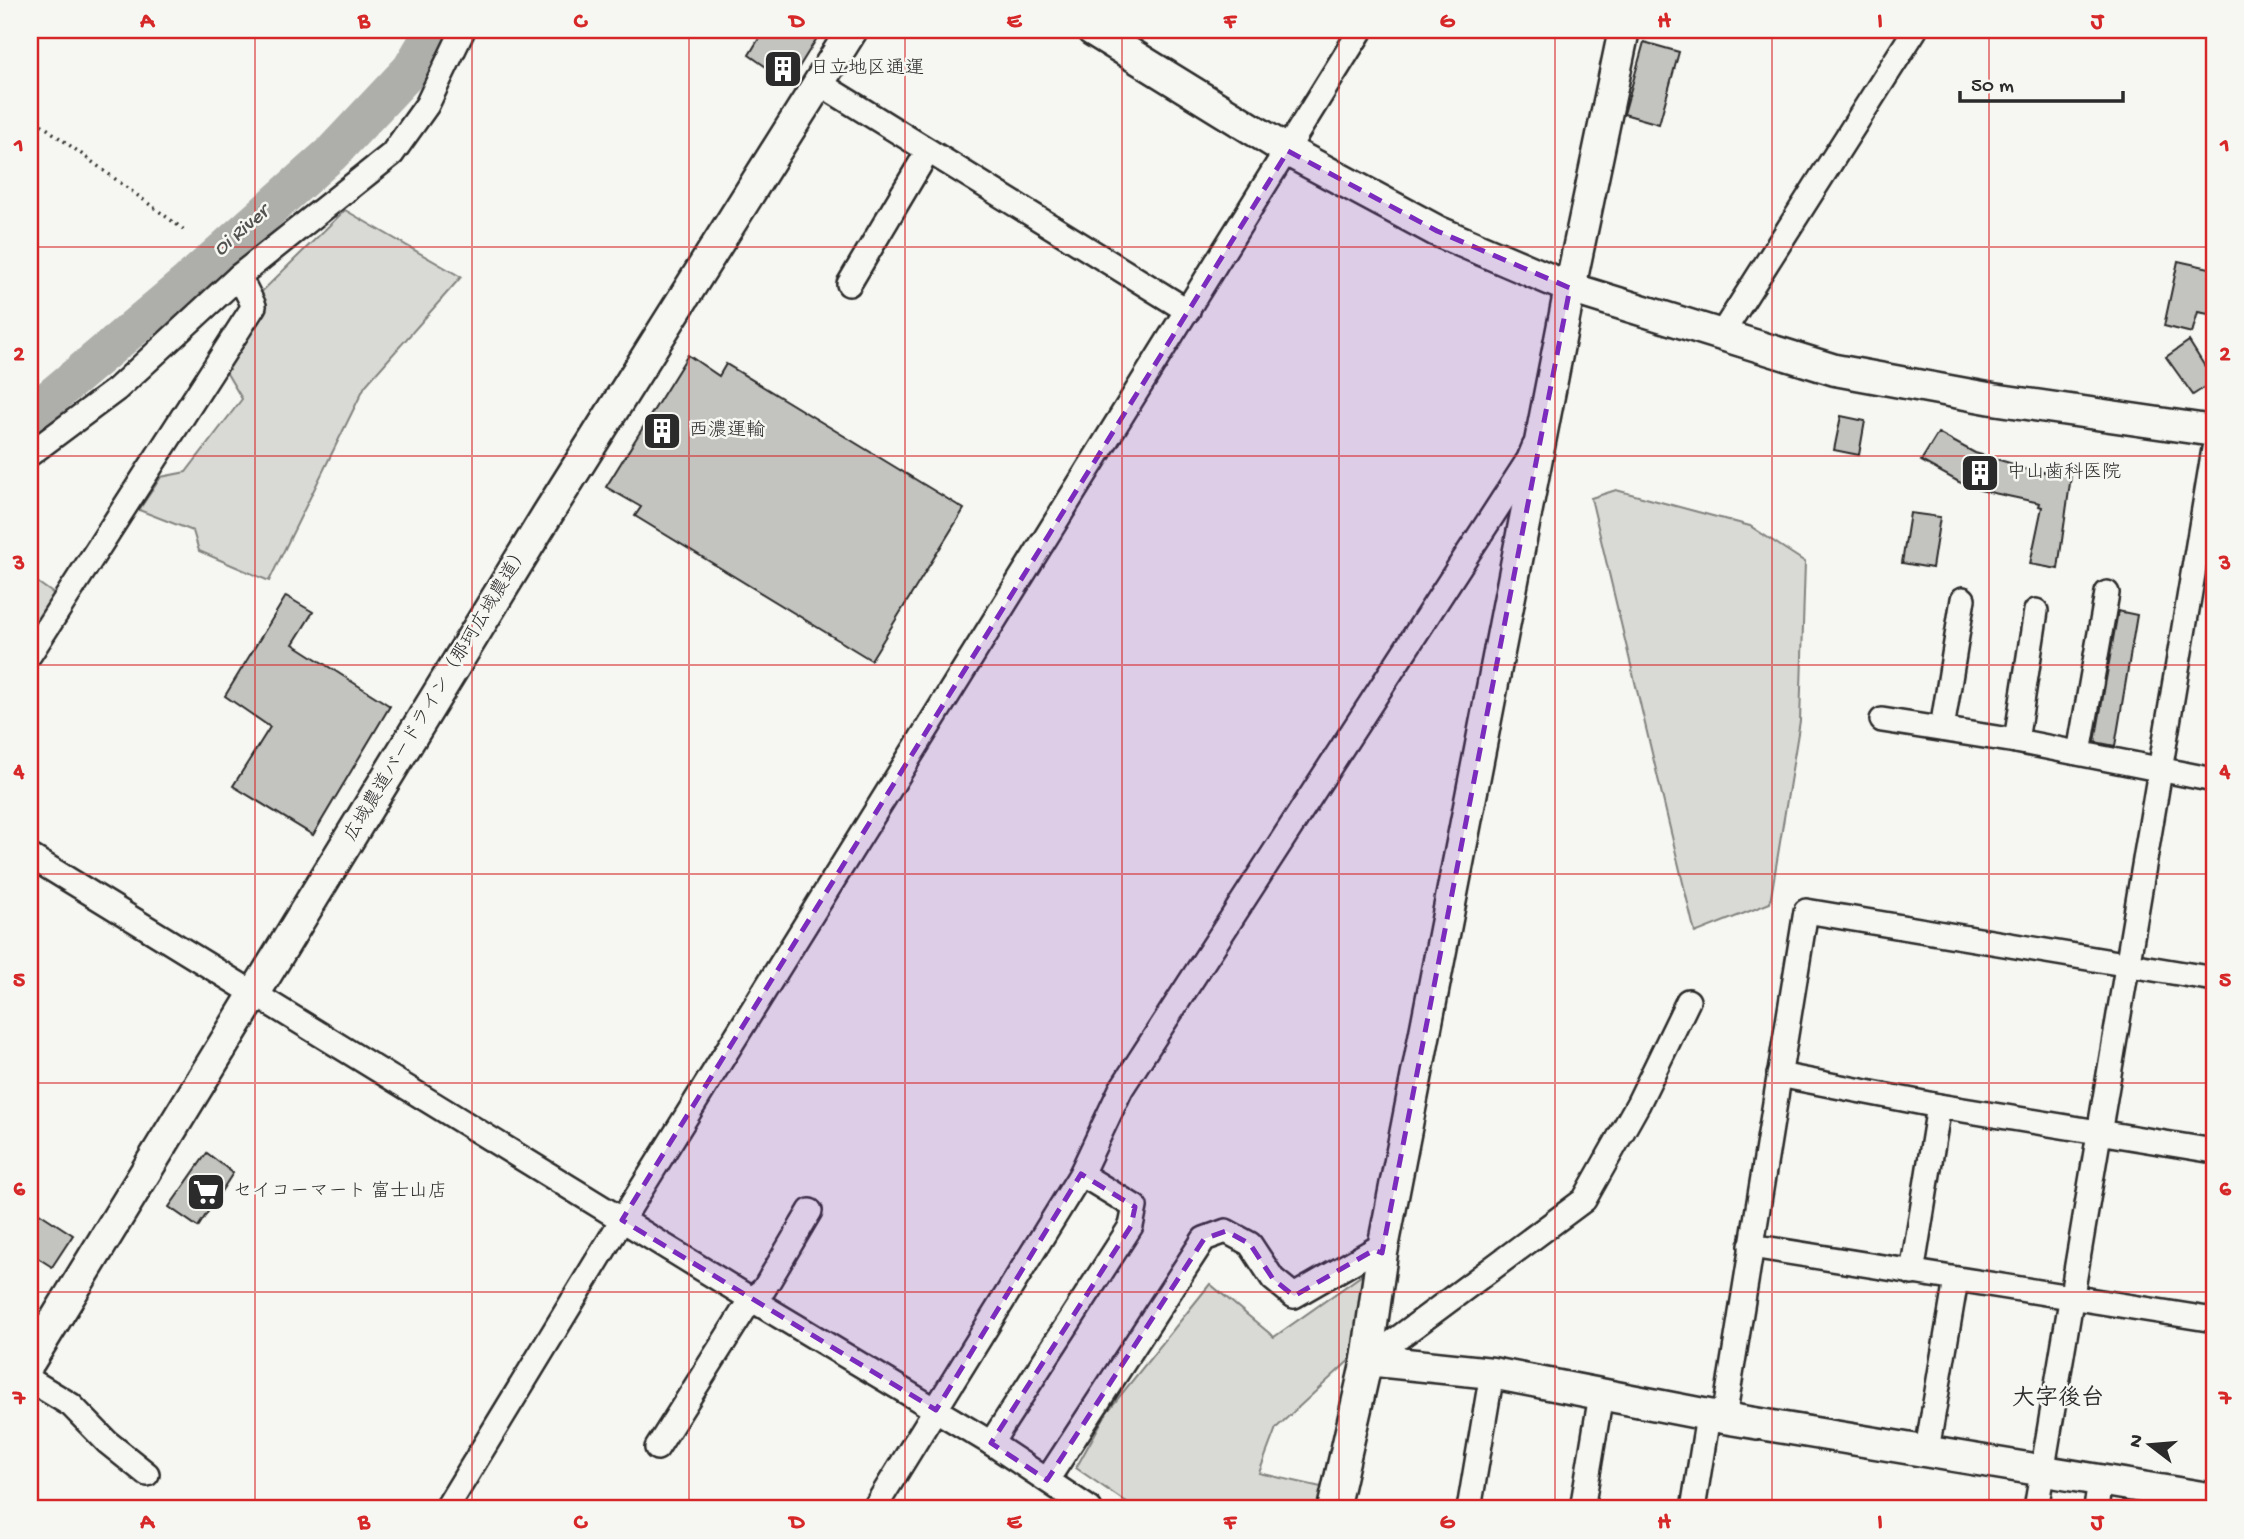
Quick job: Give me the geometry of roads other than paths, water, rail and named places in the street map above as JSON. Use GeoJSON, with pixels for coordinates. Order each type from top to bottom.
{"type":"FeatureCollection","features":[{"type":"Feature","properties":{"kind":"street"},"geometry":{"type":"LineString","coordinates":[[30,454],[117,389],[239,276],[392,155],[426,105],[463,30]]}},
{"type":"Feature","properties":{"kind":"street","name":"広域農道バードライン（那珂広域農道）"},"geometry":{"type":"LineString","coordinates":[[30,1361],[547,515],[852,30]]}},
{"type":"Feature","properties":{"kind":"street"},"geometry":{"type":"LineString","coordinates":[[1092,30],[1288,151],[1437,231],[1570,288],[1835,370],[1993,399],[2214,430]]}},
{"type":"Feature","properties":{"kind":"street"},"geometry":{"type":"LineString","coordinates":[[446,1509],[622,1220],[1361,30]]}},
{"type":"Feature","properties":{"kind":"street"},"geometry":{"type":"LineString","coordinates":[[1333,1509],[1380,1361],[1382,1253],[1543,425],[1623,30]]}},
{"type":"Feature","properties":{"kind":"street"},"geometry":{"type":"LineString","coordinates":[[1721,335],[1915,30]]}},
{"type":"Feature","properties":{"kind":"street"},"geometry":{"type":"LineString","coordinates":[[819,83],[1188,311]]}},
{"type":"Feature","properties":{"kind":"street"},"geometry":{"type":"LineString","coordinates":[[849,284],[928,151]]}},
{"type":"Feature","properties":{"kind":"street"},"geometry":{"type":"LineString","coordinates":[[30,654],[254,306],[239,276]]}},
{"type":"Feature","properties":{"kind":"street"},"geometry":{"type":"LineString","coordinates":[[874,1509],[1081,1174],[1121,1089],[1528,459],[1543,425]]}},
{"type":"Feature","properties":{"kind":"street"},"geometry":{"type":"LineString","coordinates":[[2036,1509],[2214,449]]}},
{"type":"Feature","properties":{"kind":"street"},"geometry":{"type":"LineString","coordinates":[[2079,753],[2107,593]]}},
{"type":"Feature","properties":{"kind":"street"},"geometry":{"type":"LineString","coordinates":[[1942,729],[1963,600]]}},
{"type":"Feature","properties":{"kind":"street"},"geometry":{"type":"LineString","coordinates":[[2016,741],[2036,611]]}},
{"type":"Feature","properties":{"kind":"street"},"geometry":{"type":"LineString","coordinates":[[1882,720],[2016,741],[2214,780]]}},
{"type":"Feature","properties":{"kind":"street"},"geometry":{"type":"LineString","coordinates":[[30,856],[751,1299],[991,1443],[1090,1509]]}},
{"type":"Feature","properties":{"kind":"street"},"geometry":{"type":"LineString","coordinates":[[1693,1509],[1716,1417],[1751,1246],[1806,911],[2214,979]]}},
{"type":"Feature","properties":{"kind":"street"},"geometry":{"type":"LineString","coordinates":[[1380,1361],[1393,1342],[1584,1199],[1638,1104],[1688,1001]]}},
{"type":"Feature","properties":{"kind":"street"},"geometry":{"type":"LineString","coordinates":[[1780,1075],[1939,1106],[2214,1151]]}},
{"type":"Feature","properties":{"kind":"street"},"geometry":{"type":"LineString","coordinates":[[1912,1273],[1939,1106]]}},
{"type":"Feature","properties":{"kind":"street"},"geometry":{"type":"LineString","coordinates":[[991,1443],[1131,1226],[1135,1207],[1081,1174]]}},
{"type":"Feature","properties":{"kind":"street"},"geometry":{"type":"LineString","coordinates":[[657,1448],[751,1299],[764,1289],[810,1211]]}},
{"type":"Feature","properties":{"kind":"street"},"geometry":{"type":"LineString","coordinates":[[1047,1480],[1204,1239],[1226,1231],[1250,1244],[1273,1279],[1294,1296],[1374,1250],[1382,1253]]}},
{"type":"Feature","properties":{"kind":"street"},"geometry":{"type":"LineString","coordinates":[[1751,1246],[2214,1320]]}},
{"type":"Feature","properties":{"kind":"street"},"geometry":{"type":"LineString","coordinates":[[1927,1450],[1956,1280]]}},
{"type":"Feature","properties":{"kind":"street"},"geometry":{"type":"LineString","coordinates":[[1380,1361],[1492,1373],[1716,1417],[2100,1480],[2170,1500],[2214,1499]]}},
{"type":"Feature","properties":{"kind":"street"},"geometry":{"type":"LineString","coordinates":[[1469,1509],[1492,1373]]}},
{"type":"Feature","properties":{"kind":"street"},"geometry":{"type":"LineString","coordinates":[[30,1380],[71,1405],[107,1442],[147,1474]]}},
{"type":"Feature","properties":{"kind":"street"},"geometry":{"type":"LineString","coordinates":[[1582,1509],[1601,1395]]}},
{"type":"Feature","properties":{"kind":"street"},"geometry":{"type":"LineString","coordinates":[[2096,1509],[2100,1480]]}},
{"type":"Feature","properties":{"kind":"waterway","name":"Oi River"},"geometry":{"type":"LineString","coordinates":[[30,415],[188,282],[332,153],[411,69],[434,30]]}},
{"type":"Feature","properties":{"kind":"place","name":"日立地区通運"},"geometry":{"type":"Point","coordinates":[783,69]}},
{"type":"Feature","properties":{"kind":"place","name":"西濃運輸"},"geometry":{"type":"Point","coordinates":[662,431]}},
{"type":"Feature","properties":{"kind":"place","name":"中山歯科医院"},"geometry":{"type":"Point","coordinates":[1980,473]}},
{"type":"Feature","properties":{"kind":"place","name":"セイコーマート 富士山店"},"geometry":{"type":"Point","coordinates":[206,1192]}},
{"type":"Feature","properties":{"kind":"district","name":"大字後台"},"geometry":{"type":"Point","coordinates":[2058,1399]}}]}
